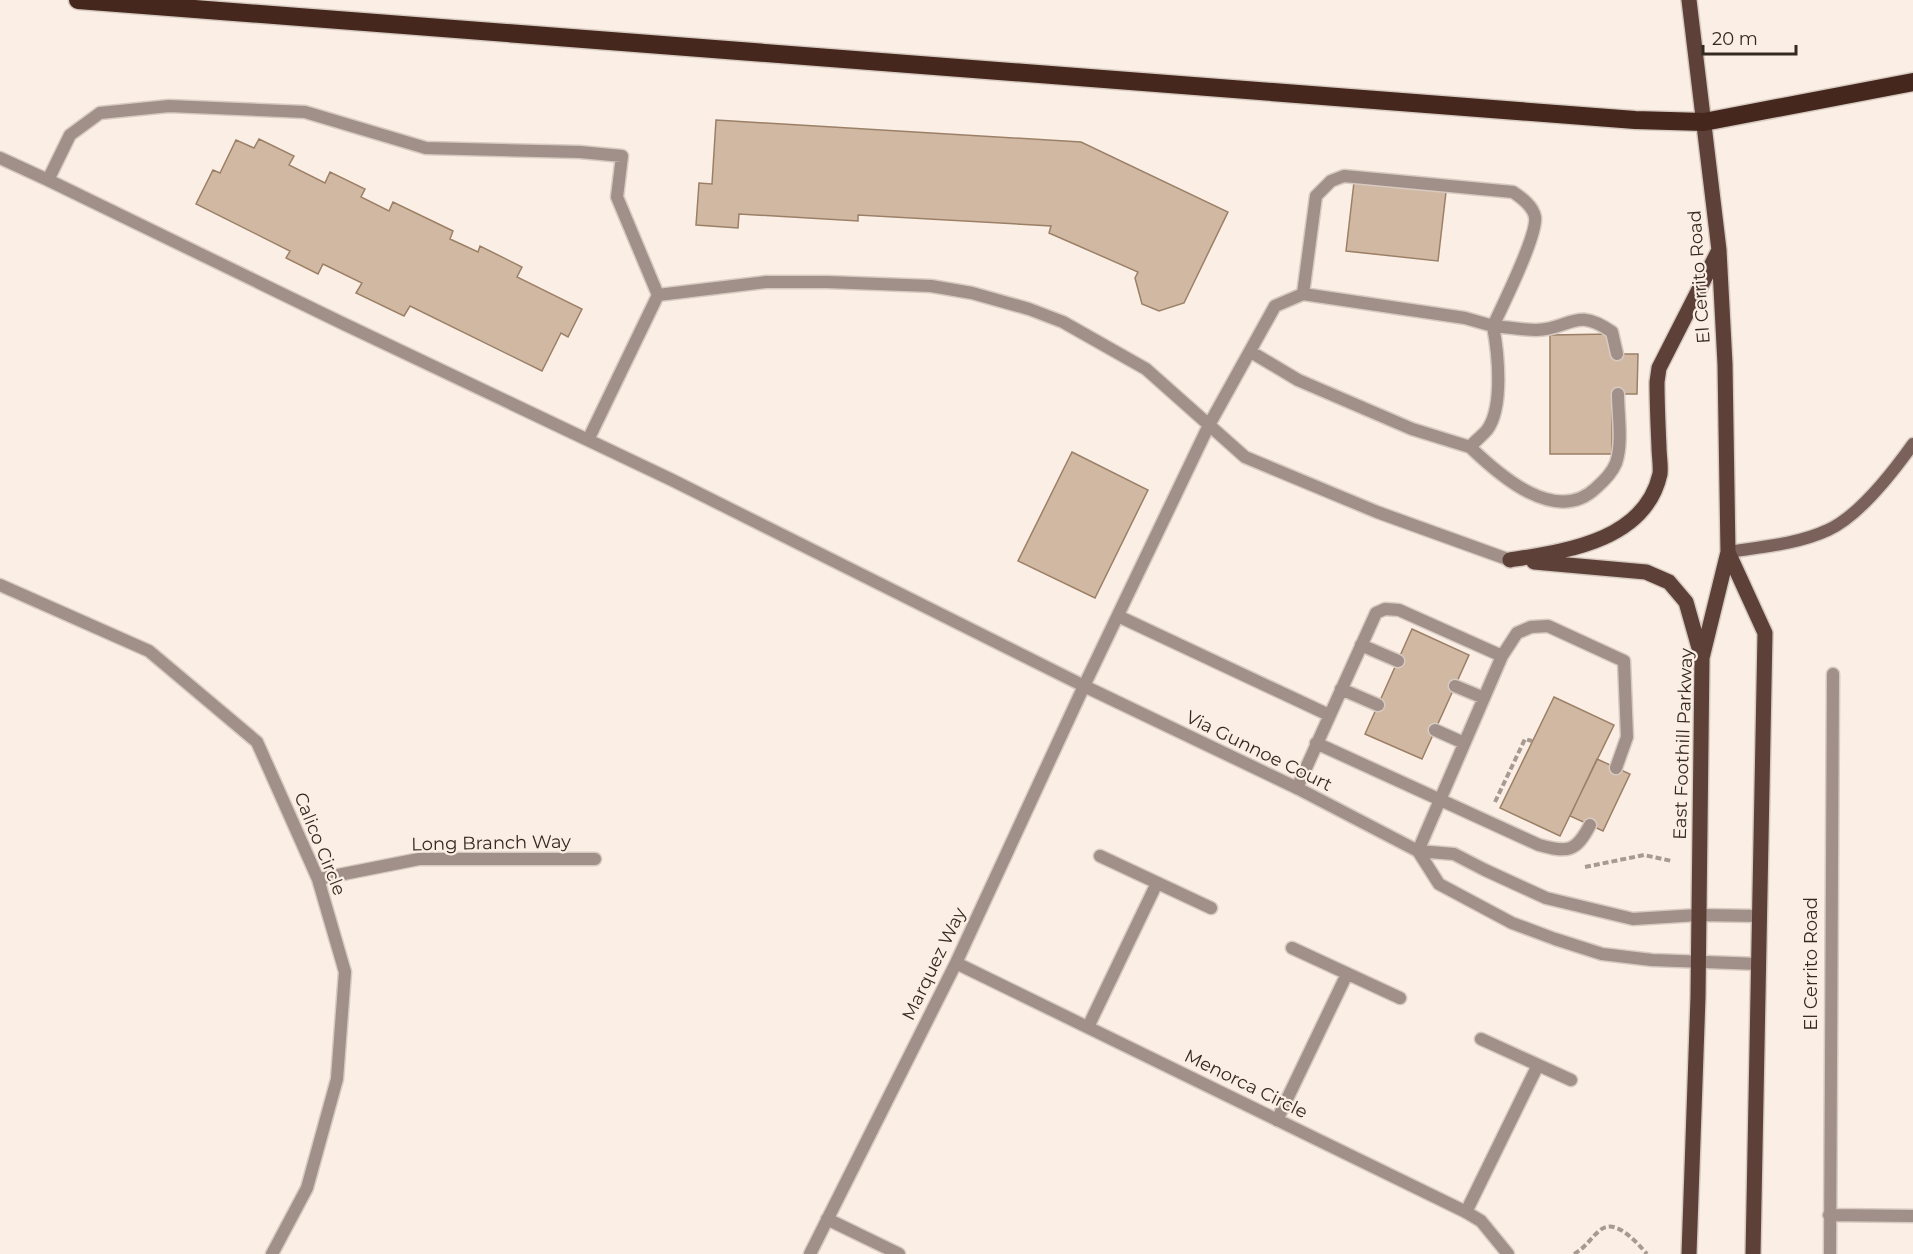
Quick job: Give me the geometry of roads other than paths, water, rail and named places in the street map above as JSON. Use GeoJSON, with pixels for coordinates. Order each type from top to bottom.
{"type":"FeatureCollection","features":[{"type":"Feature","properties":{"kind":"highway"},"geometry":{"type":"LineString","coordinates":[[78,0],[1635,120],[1704,122],[1913,82]]}},
{"type":"Feature","properties":{"kind":"main road","name":"El Cerrito Road"},"geometry":{"type":"LineString","coordinates":[[1689,0],[1719,250],[1725,364],[1728,552]]}},
{"type":"Feature","properties":{"kind":"main road"},"geometry":{"type":"LineString","coordinates":[[1510,560],[1558,552],[1605,538],[1629,523],[1650,500],[1660,473],[1657,382],[1659,368],[1719,250]]}},
{"type":"Feature","properties":{"kind":"main road"},"geometry":{"type":"LineString","coordinates":[[1753,1254],[1765,633],[1728,552],[1796,540],[1829,530],[1859,508],[1880,487],[1913,444]]}},
{"type":"Feature","properties":{"kind":"main road","name":"East Foothill Parkway"},"geometry":{"type":"LineString","coordinates":[[1689,1254],[1698,961],[1702,658],[1728,552]]}},
{"type":"Feature","properties":{"kind":"main road"},"geometry":{"type":"LineString","coordinates":[[1510,560],[1646,572],[1669,582],[1686,602],[1702,658]]}},
{"type":"Feature","properties":{"kind":"street"},"geometry":{"type":"LineString","coordinates":[[48,180],[70,135],[100,113],[169,106],[305,112],[426,148],[580,152],[622,156],[617,197],[658,295],[588,440]]}},
{"type":"Feature","properties":{"kind":"street","name":"Via Gunnoe Court"},"geometry":{"type":"LineString","coordinates":[[0,158],[672,480],[1084,686],[1297,788],[1418,851],[1454,854],[1546,898],[1633,919],[1698,915],[1760,916]]}},
{"type":"Feature","properties":{"kind":"street"},"geometry":{"type":"LineString","coordinates":[[1470,447],[1488,428],[1497,402],[1498,354],[1493,326],[1532,235],[1535,217],[1526,201],[1514,192],[1344,176],[1331,181],[1316,196],[1303,294],[1466,318],[1493,326],[1536,330],[1585,319],[1599,323],[1612,332],[1617,354]]}},
{"type":"Feature","properties":{"kind":"street"},"geometry":{"type":"LineString","coordinates":[[658,295],[765,282],[827,282],[931,286],[972,293],[1029,309],[1073,328],[1146,369],[1245,457],[1377,512],[1510,560]]}},
{"type":"Feature","properties":{"kind":"street","name":"Marquez Way"},"geometry":{"type":"LineString","coordinates":[[810,1254],[956,963],[1043,773],[1209,425],[1275,306],[1303,294]]}},
{"type":"Feature","properties":{"kind":"street"},"geometry":{"type":"LineString","coordinates":[[1251,352],[1298,380],[1412,429],[1470,447],[1496,472],[1523,489],[1559,502],[1576,500],[1592,492],[1606,479],[1616,463],[1619,446],[1618,394]]}},
{"type":"Feature","properties":{"kind":"street","name":"Calico Circle"},"geometry":{"type":"LineString","coordinates":[[0,585],[149,651],[257,742],[318,879],[345,972],[337,1079],[307,1188],[272,1254]]}},
{"type":"Feature","properties":{"kind":"street"},"geometry":{"type":"LineString","coordinates":[[1297,788],[1376,613],[1385,609],[1399,610],[1502,656]]}},
{"type":"Feature","properties":{"kind":"street"},"geometry":{"type":"LineString","coordinates":[[1118,616],[1329,715]]}},
{"type":"Feature","properties":{"kind":"street"},"geometry":{"type":"LineString","coordinates":[[1616,768],[1628,737],[1624,661],[1548,626],[1531,627],[1517,633],[1502,656],[1418,851],[1439,884],[1512,923],[1602,954],[1652,960],[1759,964]]}},
{"type":"Feature","properties":{"kind":"street"},"geometry":{"type":"LineString","coordinates":[[1361,645],[1398,661]]}},
{"type":"Feature","properties":{"kind":"street","name":"El Cerrito Road"},"geometry":{"type":"LineString","coordinates":[[1830,1254],[1833,674]]}},
{"type":"Feature","properties":{"kind":"street"},"geometry":{"type":"LineString","coordinates":[[1455,686],[1484,698]]}},
{"type":"Feature","properties":{"kind":"street"},"geometry":{"type":"LineString","coordinates":[[1341,689],[1378,705]]}},
{"type":"Feature","properties":{"kind":"street"},"geometry":{"type":"LineString","coordinates":[[1435,730],[1464,743]]}},
{"type":"Feature","properties":{"kind":"street"},"geometry":{"type":"LineString","coordinates":[[1316,743],[1539,845],[1557,850],[1571,849],[1581,841],[1590,825]]}},
{"type":"Feature","properties":{"kind":"street"},"geometry":{"type":"LineString","coordinates":[[1100,856],[1211,908]]}},
{"type":"Feature","properties":{"kind":"street","name":"Long Branch Way"},"geometry":{"type":"LineString","coordinates":[[318,879],[419,859],[595,859]]}},
{"type":"Feature","properties":{"kind":"street"},"geometry":{"type":"LineString","coordinates":[[1088,1027],[1156,883]]}},
{"type":"Feature","properties":{"kind":"street"},"geometry":{"type":"LineString","coordinates":[[1292,948],[1400,998]]}},
{"type":"Feature","properties":{"kind":"street","name":"Menorca Circle"},"geometry":{"type":"LineString","coordinates":[[956,963],[1466,1212],[1481,1221],[1508,1254]]}},
{"type":"Feature","properties":{"kind":"street"},"geometry":{"type":"LineString","coordinates":[[1277,1120],[1347,974]]}},
{"type":"Feature","properties":{"kind":"street"},"geometry":{"type":"LineString","coordinates":[[1481,1039],[1571,1080]]}},
{"type":"Feature","properties":{"kind":"street"},"geometry":{"type":"LineString","coordinates":[[1466,1212],[1538,1065]]}},
{"type":"Feature","properties":{"kind":"street"},"geometry":{"type":"LineString","coordinates":[[1829,1215],[1913,1216]]}},
{"type":"Feature","properties":{"kind":"street"},"geometry":{"type":"LineString","coordinates":[[827,1219],[899,1254]]}}]}
